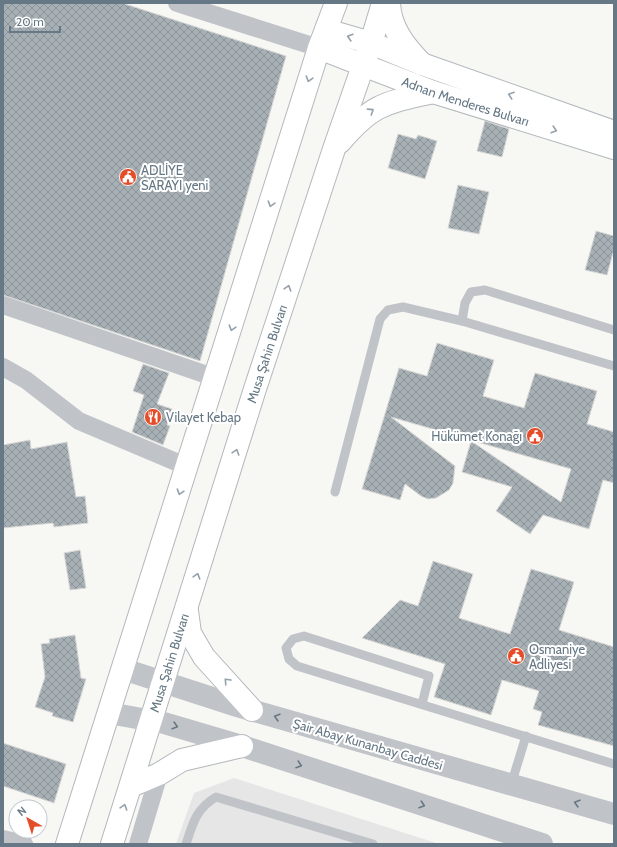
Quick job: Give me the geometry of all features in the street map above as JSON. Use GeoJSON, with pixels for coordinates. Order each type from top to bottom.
{"type":"FeatureCollection","features":[{"type":"Feature","properties":{"kind":"main road"},"geometry":{"type":"LineString","coordinates":[[67,844],[323,39],[336,3]]}},
{"type":"Feature","properties":{"kind":"main road","name":"Musa Şahin Bulvarı"},"geometry":{"type":"LineString","coordinates":[[112,844],[252,400],[334,149],[372,43],[383,3]]}},
{"type":"Feature","properties":{"kind":"main road"},"geometry":{"type":"LineString","coordinates":[[389,3],[393,23],[400,38],[408,50],[422,64]]}},
{"type":"Feature","properties":{"kind":"main road","name":"Adnan Menderes Bulvarı"},"geometry":{"type":"LineString","coordinates":[[323,39],[372,43],[422,64],[614,132]]}},
{"type":"Feature","properties":{"kind":"main road","name":"Adnan Menderes Bulvarı"},"geometry":{"type":"LineString","coordinates":[[323,39],[363,66],[433,92],[614,148]]}},
{"type":"Feature","properties":{"kind":"main road"},"geometry":{"type":"LineString","coordinates":[[334,149],[355,125],[369,112],[384,104],[433,92]]}},
{"type":"Feature","properties":{"kind":"main road"},"geometry":{"type":"LineString","coordinates":[[186,608],[190,633],[204,657],[252,710]]}},
{"type":"Feature","properties":{"kind":"main road"},"geometry":{"type":"LineString","coordinates":[[131,786],[159,774],[182,760],[242,746]]}},
{"type":"Feature","properties":{"kind":"street"},"geometry":{"type":"LineString","coordinates":[[177,3],[323,39]]}},
{"type":"Feature","properties":{"kind":"street"},"geometry":{"type":"LineString","coordinates":[[3,305],[216,378]]}},
{"type":"Feature","properties":{"kind":"street"},"geometry":{"type":"LineString","coordinates":[[3,367],[26,380],[79,421],[188,467]]}},
{"type":"Feature","properties":{"kind":"street","name":"Şair Abay Kunanbay Caddesi"},"geometry":{"type":"LineString","coordinates":[[123,669],[252,710],[614,814]]}},
{"type":"Feature","properties":{"kind":"street"},"geometry":{"type":"LineString","coordinates":[[109,712],[150,722],[164,723],[242,746],[542,844]]}},
{"type":"Feature","properties":{"kind":"street"},"geometry":{"type":"LineString","coordinates":[[138,844],[159,774]]}},
{"type":"Feature","properties":{"kind":"street"},"geometry":{"type":"LineString","coordinates":[[3,839],[24,844]]}},
{"type":"Feature","properties":{"kind":"lane"},"geometry":{"type":"LineString","coordinates":[[462,321],[465,303],[471,292],[485,290],[614,330]]}},
{"type":"Feature","properties":{"kind":"lane"},"geometry":{"type":"LineString","coordinates":[[335,492],[380,319],[388,310],[403,307],[462,321],[614,366]]}},
{"type":"Feature","properties":{"kind":"lane"},"geometry":{"type":"LineString","coordinates":[[422,704],[429,676],[304,636],[293,639],[286,648],[289,659],[297,666],[614,764]]}},
{"type":"Feature","properties":{"kind":"lane"},"geometry":{"type":"LineString","coordinates":[[511,785],[526,736]]}},
{"type":"Feature","properties":{"kind":"lane"},"geometry":{"type":"LineString","coordinates":[[186,844],[195,816],[207,802],[216,796],[373,844]]}},
{"type":"Feature","properties":{"kind":"shaded area"},"geometry":{"type":"Polygon","coordinates":[[[234,778],[439,844],[176,844],[194,793],[234,778]]]}},
{"type":"Feature","properties":{"kind":"building","name":"ADLİYE SARAYI yeni"},"geometry":{"type":"Polygon","coordinates":[[[3,3],[122,3],[286,56],[200,361],[3,295],[3,3]]]}},
{"type":"Feature","properties":{"kind":"building"},"geometry":{"type":"Polygon","coordinates":[[[485,121],[509,129],[502,157],[477,151],[485,121]]]}},
{"type":"Feature","properties":{"kind":"building"},"geometry":{"type":"Polygon","coordinates":[[[398,134],[416,139],[418,135],[437,141],[425,179],[388,168],[398,134]]]}},
{"type":"Feature","properties":{"kind":"building"},"geometry":{"type":"Polygon","coordinates":[[[458,185],[489,192],[479,234],[448,228],[458,185]]]}},
{"type":"Feature","properties":{"kind":"building"},"geometry":{"type":"Polygon","coordinates":[[[596,231],[614,236],[614,249],[607,275],[585,270],[596,231]]]}},
{"type":"Feature","properties":{"kind":"building","name":"Hükümet Konağı"},"geometry":{"type":"Polygon","coordinates":[[[437,343],[494,360],[483,396],[524,408],[535,373],[597,391],[587,424],[614,432],[614,483],[603,480],[589,529],[543,515],[530,534],[496,511],[512,487],[462,472],[471,441],[561,502],[571,469],[391,417],[455,466],[453,483],[449,490],[436,498],[428,499],[421,496],[405,484],[400,500],[362,489],[399,368],[427,376],[437,343]]]}},
{"type":"Feature","properties":{"kind":"building"},"geometry":{"type":"Polygon","coordinates":[[[143,364],[169,373],[157,404],[172,409],[167,425],[170,426],[163,445],[132,432],[144,395],[133,391],[143,364]]]}},
{"type":"Feature","properties":{"kind":"building"},"geometry":{"type":"Polygon","coordinates":[[[30,440],[31,449],[67,442],[76,497],[85,496],[88,523],[54,527],[53,523],[3,528],[3,445],[30,440]]]}},
{"type":"Feature","properties":{"kind":"building"},"geometry":{"type":"Polygon","coordinates":[[[80,550],[86,588],[70,590],[64,553],[80,550]]]}},
{"type":"Feature","properties":{"kind":"building","name":"Osmaniye Adliyesi"},"geometry":{"type":"Polygon","coordinates":[[[433,561],[473,574],[459,618],[510,634],[531,569],[574,582],[559,630],[614,647],[614,746],[538,725],[542,712],[533,709],[539,691],[502,680],[491,715],[434,697],[445,664],[362,638],[400,600],[418,606],[433,561]]]}},
{"type":"Feature","properties":{"kind":"building"},"geometry":{"type":"Polygon","coordinates":[[[75,635],[81,678],[86,679],[73,722],[52,716],[53,713],[35,707],[45,677],[41,644],[50,643],[49,639],[75,635]]]}},
{"type":"Feature","properties":{"kind":"building"},"geometry":{"type":"Polygon","coordinates":[[[3,743],[66,764],[54,803],[48,801],[48,799],[42,799],[3,786],[3,743]]]}},
{"type":"Feature","properties":{"kind":"place","name":"ADLİYE SARAYI yeni"},"geometry":{"type":"Point","coordinates":[128,177]}},
{"type":"Feature","properties":{"kind":"place","name":"Vilayet Kebap"},"geometry":{"type":"Point","coordinates":[153,417]}},
{"type":"Feature","properties":{"kind":"place","name":"Hükümet Konağı"},"geometry":{"type":"Point","coordinates":[535,436]}},
{"type":"Feature","properties":{"kind":"place","name":"Osmaniye Adliyesi"},"geometry":{"type":"Point","coordinates":[516,656]}}]}
